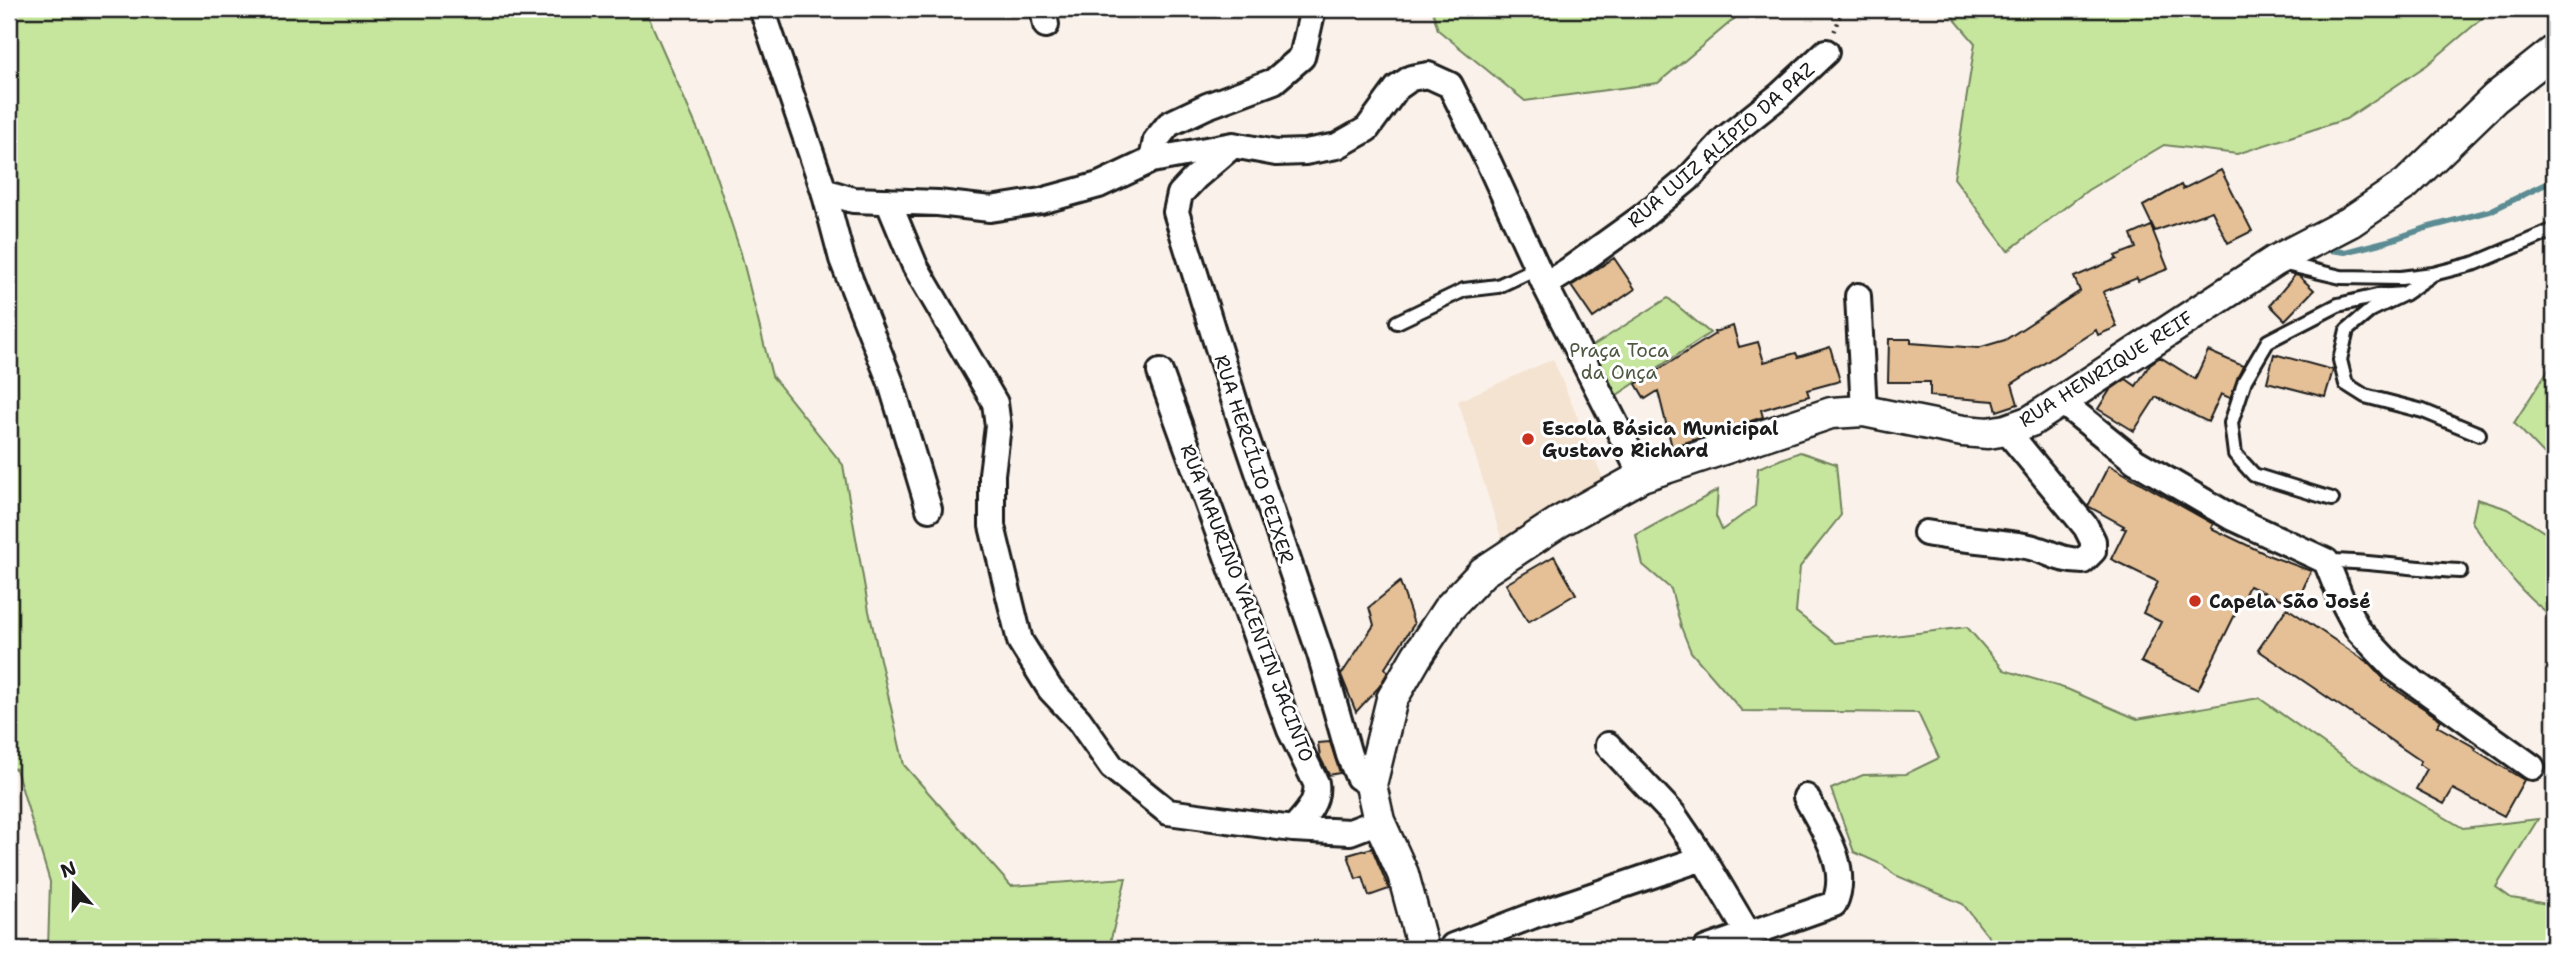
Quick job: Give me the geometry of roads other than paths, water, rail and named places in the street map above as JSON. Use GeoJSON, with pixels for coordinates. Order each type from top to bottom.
{"type":"FeatureCollection","features":[{"type":"Feature","properties":{"kind":"street"},"geometry":{"type":"LineString","coordinates":[[762,9],[824,191],[842,259],[891,383],[929,509]]}},
{"type":"Feature","properties":{"kind":"street"},"geometry":{"type":"LineString","coordinates":[[1152,160],[1156,140],[1169,124],[1207,106],[1274,81],[1302,57],[1313,9]]}},
{"type":"Feature","properties":{"kind":"street","name":"RUA HENRIQUE REIF"},"geometry":{"type":"LineString","coordinates":[[1423,949],[1403,874],[1380,821],[1370,785],[1392,699],[1448,609],[1483,572],[1516,549],[1642,476],[1830,413],[1864,411],[1963,431],[1987,433],[2006,430],[2031,421],[2275,261],[2350,222],[2406,184],[2495,98],[2554,51]]}},
{"type":"Feature","properties":{"kind":"street","name":"RUA LUIZ ALÍPIO DA PAZ"},"geometry":{"type":"LineString","coordinates":[[1541,276],[1569,270],[1641,218],[1688,179],[1726,138],[1780,95],[1826,52]]}},
{"type":"Feature","properties":{"kind":"street"},"geometry":{"type":"LineString","coordinates":[[824,191],[853,200],[938,203],[990,209],[1041,201],[1099,185],[1152,160],[1233,145],[1276,153],[1306,152],[1337,146],[1367,129],[1396,88],[1410,78],[1428,75],[1450,85],[1541,276],[1642,476]]}},
{"type":"Feature","properties":{"kind":"street","name":"RUA HERCÍLIO PEIXER"},"geometry":{"type":"LineString","coordinates":[[1233,145],[1180,194],[1176,212],[1241,422],[1320,654],[1349,755],[1358,777],[1370,785]]}},
{"type":"Feature","properties":{"kind":"street"},"geometry":{"type":"LineString","coordinates":[[888,201],[915,266],[995,403],[998,426],[992,474],[992,526],[1020,640],[1050,689],[1080,720],[1112,767],[1168,812],[1293,829],[1350,832],[1380,821]]}},
{"type":"Feature","properties":{"kind":"street"},"geometry":{"type":"LineString","coordinates":[[1858,296],[1864,411]]}},
{"type":"Feature","properties":{"kind":"street","name":"RUA MAURINO VALENTIN JACINTO"},"geometry":{"type":"LineString","coordinates":[[1160,372],[1290,730],[1315,783],[1317,793],[1312,805],[1293,829]]}},
{"type":"Feature","properties":{"kind":"street"},"geometry":{"type":"LineString","coordinates":[[2063,402],[2135,461],[2231,517],[2326,561],[2358,630],[2394,668],[2532,767]]}},
{"type":"Feature","properties":{"kind":"street"},"geometry":{"type":"LineString","coordinates":[[1926,533],[1965,541],[2028,546],[2066,561],[2083,561],[2092,551],[2093,541],[2086,527],[2006,430]]}},
{"type":"Feature","properties":{"kind":"street"},"geometry":{"type":"LineString","coordinates":[[1608,745],[1673,814],[1749,935]]}},
{"type":"Feature","properties":{"kind":"street"},"geometry":{"type":"LineString","coordinates":[[1706,949],[1834,904],[1840,890],[1835,851],[1806,797]]}},
{"type":"Feature","properties":{"kind":"street"},"geometry":{"type":"LineString","coordinates":[[1451,948],[1532,916],[1703,858]]}},
{"type":"Feature","properties":{"kind":"lane"},"geometry":{"type":"LineString","coordinates":[[2275,261],[2341,277],[2401,278],[2433,274],[2476,263],[2554,230]]}},
{"type":"Feature","properties":{"kind":"lane"},"geometry":{"type":"LineString","coordinates":[[2433,274],[2404,294],[2371,310],[2347,330],[2340,360],[2346,384],[2365,396],[2423,411],[2479,434]]}},
{"type":"Feature","properties":{"kind":"lane"},"geometry":{"type":"LineString","coordinates":[[1397,322],[1464,290],[1498,286],[1541,276]]}},
{"type":"Feature","properties":{"kind":"lane"},"geometry":{"type":"LineString","coordinates":[[2332,499],[2254,475],[2235,454],[2231,423],[2245,380],[2267,341],[2338,305],[2377,296],[2404,294]]}},
{"type":"Feature","properties":{"kind":"lane"},"geometry":{"type":"LineString","coordinates":[[2326,561],[2361,561],[2401,568],[2460,571]]}},
{"type":"Feature","properties":{"kind":"waterway"},"geometry":{"type":"LineString","coordinates":[[2330,250],[2345,252],[2490,211],[2554,180]]}},
{"type":"Feature","properties":{"kind":"place","name":"Escola Básica Municipal Gustavo Richard"},"geometry":{"type":"Point","coordinates":[1528,439]}},
{"type":"Feature","properties":{"kind":"place","name":"Capela São José"},"geometry":{"type":"Point","coordinates":[2195,601]}},
{"type":"Feature","properties":{"kind":"park label","name":"Praça Toca da Onça"},"geometry":{"type":"Point","coordinates":[1619,361]}}]}
